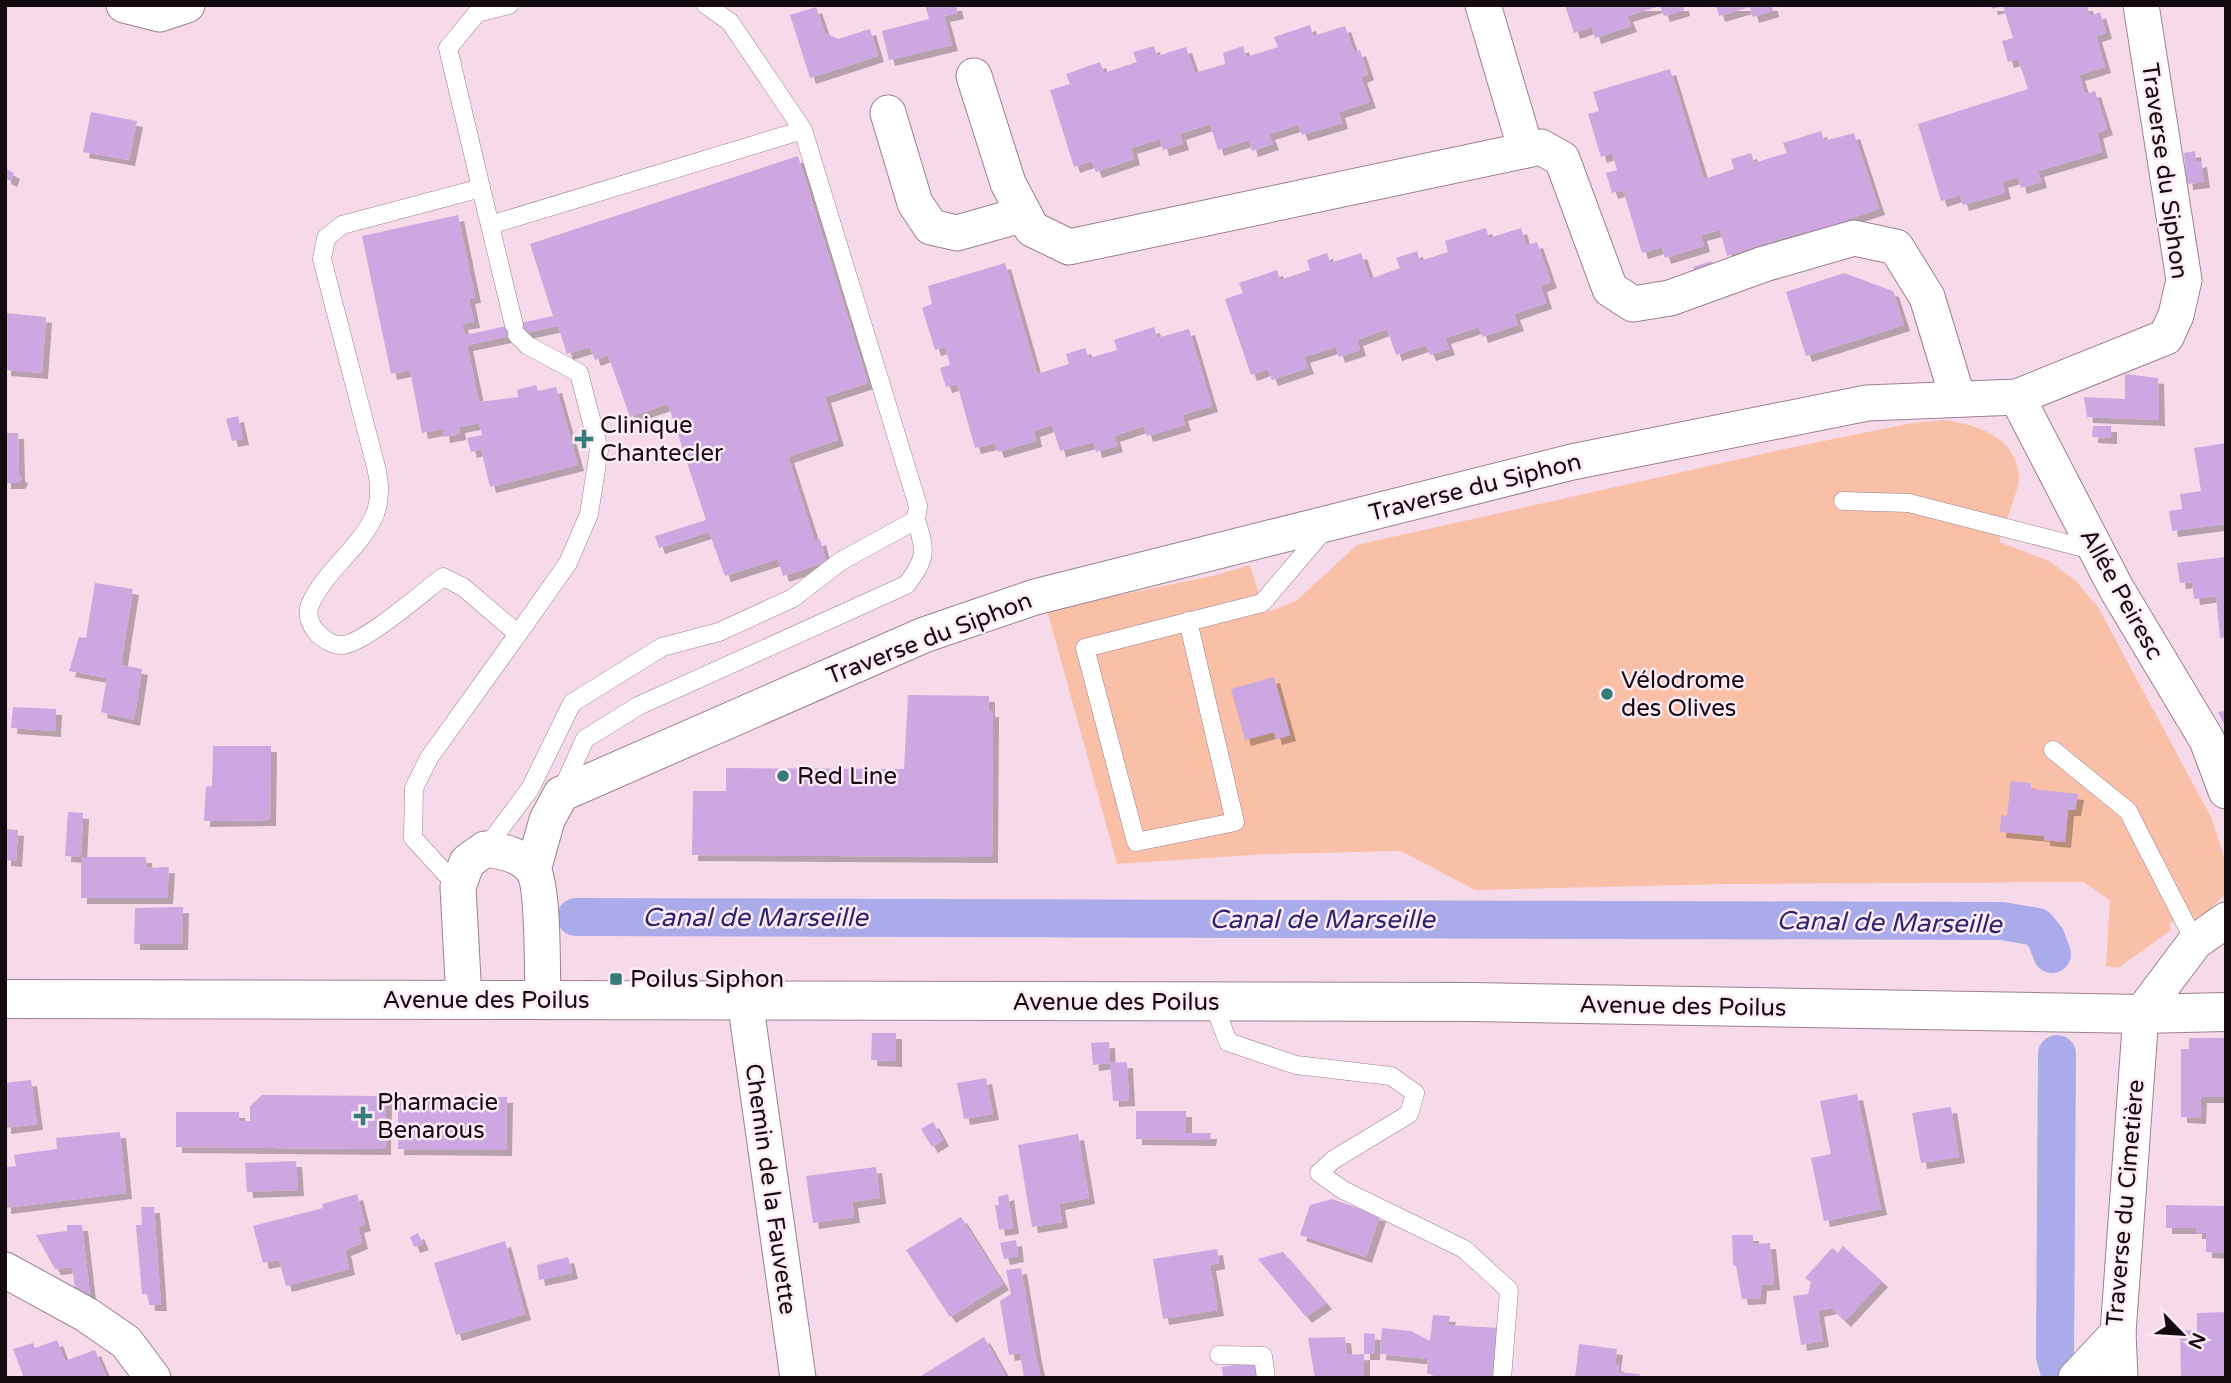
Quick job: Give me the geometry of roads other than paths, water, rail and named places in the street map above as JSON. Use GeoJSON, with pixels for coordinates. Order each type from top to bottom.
{"type":"FeatureCollection","features":[{"type":"Feature","properties":{"kind":"main road","name":"Avenue des Poilus"},"geometry":{"type":"LineString","coordinates":[[5,999],[1487,1002],[2141,1014],[2226,1012]]}},
{"type":"Feature","properties":{"kind":"street"},"geometry":{"type":"LineString","coordinates":[[124,5],[160,14],[187,5]]}},
{"type":"Feature","properties":{"kind":"street"},"geometry":{"type":"LineString","coordinates":[[1483,5],[1526,150]]}},
{"type":"Feature","properties":{"kind":"street","name":"Traverse du Siphon"},"geometry":{"type":"LineString","coordinates":[[561,794],[936,631],[1035,597],[1572,462],[1867,403],[2017,397],[2166,337],[2176,315],[2184,279],[2141,5]]}},
{"type":"Feature","properties":{"kind":"street"},"geometry":{"type":"LineString","coordinates":[[974,76],[1008,183],[1032,229],[1069,247],[1541,147],[1562,159],[1610,289],[1633,304],[1670,298],[1764,264],[1854,238],[1896,247],[1927,297],[1958,399]]}},
{"type":"Feature","properties":{"kind":"street"},"geometry":{"type":"LineString","coordinates":[[888,113],[915,203],[931,227],[957,233],[1024,214]]}},
{"type":"Feature","properties":{"kind":"street","name":"Allée Peiresc"},"geometry":{"type":"LineString","coordinates":[[2017,397],[2096,551],[2207,740],[2226,791]]}},
{"type":"Feature","properties":{"kind":"street"},"geometry":{"type":"LineString","coordinates":[[543,1000],[538,888],[533,870],[547,820],[561,794]]}},
{"type":"Feature","properties":{"kind":"street"},"geometry":{"type":"LineString","coordinates":[[464,999],[458,887],[467,862],[485,849],[508,852],[533,870]]}},
{"type":"Feature","properties":{"kind":"street"},"geometry":{"type":"LineString","coordinates":[[2141,1014],[2195,942],[2226,920]]}},
{"type":"Feature","properties":{"kind":"street","name":"Chemin de la Fauvette"},"geometry":{"type":"LineString","coordinates":[[745,1000],[798,1378]]}},
{"type":"Feature","properties":{"kind":"street","name":"Traverse du Cimetière"},"geometry":{"type":"LineString","coordinates":[[2081,1372],[2118,1333],[2141,1014]]}},
{"type":"Feature","properties":{"kind":"street"},"geometry":{"type":"LineString","coordinates":[[5,1270],[87,1315],[126,1342],[153,1378]]}},
{"type":"Feature","properties":{"kind":"street"},"geometry":{"type":"LineString","coordinates":[[2118,1333],[2120,1378]]}},
{"type":"Feature","properties":{"kind":"lane"},"geometry":{"type":"LineString","coordinates":[[458,887],[413,838],[414,788],[429,758],[568,563],[589,514],[599,450],[579,373],[527,345],[515,330],[448,48],[477,13],[509,5]]}},
{"type":"Feature","properties":{"kind":"lane"},"geometry":{"type":"LineString","coordinates":[[561,794],[585,739],[638,706],[906,585],[922,565],[923,542],[916,520],[918,506],[803,130],[730,22],[706,5]]}},
{"type":"Feature","properties":{"kind":"lane"},"geometry":{"type":"LineString","coordinates":[[490,225],[803,130]]}},
{"type":"Feature","properties":{"kind":"lane"},"geometry":{"type":"LineString","coordinates":[[481,188],[342,225],[326,238],[322,259],[376,467],[380,495],[374,516],[316,593],[309,608],[312,627],[322,639],[342,645],[366,635],[443,577],[463,587],[518,634]]}},
{"type":"Feature","properties":{"kind":"lane"},"geometry":{"type":"LineString","coordinates":[[1843,501],[1909,503],[2096,551]]}},
{"type":"Feature","properties":{"kind":"lane"},"geometry":{"type":"LineString","coordinates":[[485,849],[530,789],[572,703],[662,646],[719,632],[793,598],[841,561],[916,520]]}},
{"type":"Feature","properties":{"kind":"lane"},"geometry":{"type":"LineString","coordinates":[[1188,621],[1235,822],[1136,842],[1084,648],[1188,621],[1262,603],[1331,523]]}},
{"type":"Feature","properties":{"kind":"lane"},"geometry":{"type":"LineString","coordinates":[[2053,750],[2128,811],[2195,942]]}},
{"type":"Feature","properties":{"kind":"lane"},"geometry":{"type":"LineString","coordinates":[[1213,1002],[1228,1042],[1296,1065],[1391,1076],[1415,1093],[1409,1114],[1333,1160],[1319,1173],[1343,1190],[1464,1249],[1509,1290],[1502,1378]]}},
{"type":"Feature","properties":{"kind":"lane"},"geometry":{"type":"LineString","coordinates":[[1219,1354],[1262,1356],[1266,1378]]}},
{"type":"Feature","properties":{"kind":"waterway","name":"Canal de Marseille"},"geometry":{"type":"LineString","coordinates":[[576,917],[2002,921],[2037,927],[2046,938],[2052,954]]}},
{"type":"Feature","properties":{"kind":"waterway","name":"Canal de Marseille"},"geometry":{"type":"LineString","coordinates":[[2057,1054],[2055,1356],[2061,1378]]}},
{"type":"Feature","properties":{"kind":"place","name":"Clinique Chantecler"},"geometry":{"type":"Point","coordinates":[584,439]}},
{"type":"Feature","properties":{"kind":"place","name":"Vélodrome des Olives"},"geometry":{"type":"Point","coordinates":[1607,694]}},
{"type":"Feature","properties":{"kind":"place","name":"Red Line"},"geometry":{"type":"Point","coordinates":[783,776]}},
{"type":"Feature","properties":{"kind":"place","name":"Poilus Siphon"},"geometry":{"type":"Point","coordinates":[616,979]}},
{"type":"Feature","properties":{"kind":"place","name":"Pharmacie Benarous"},"geometry":{"type":"Point","coordinates":[363,1116]}}]}
